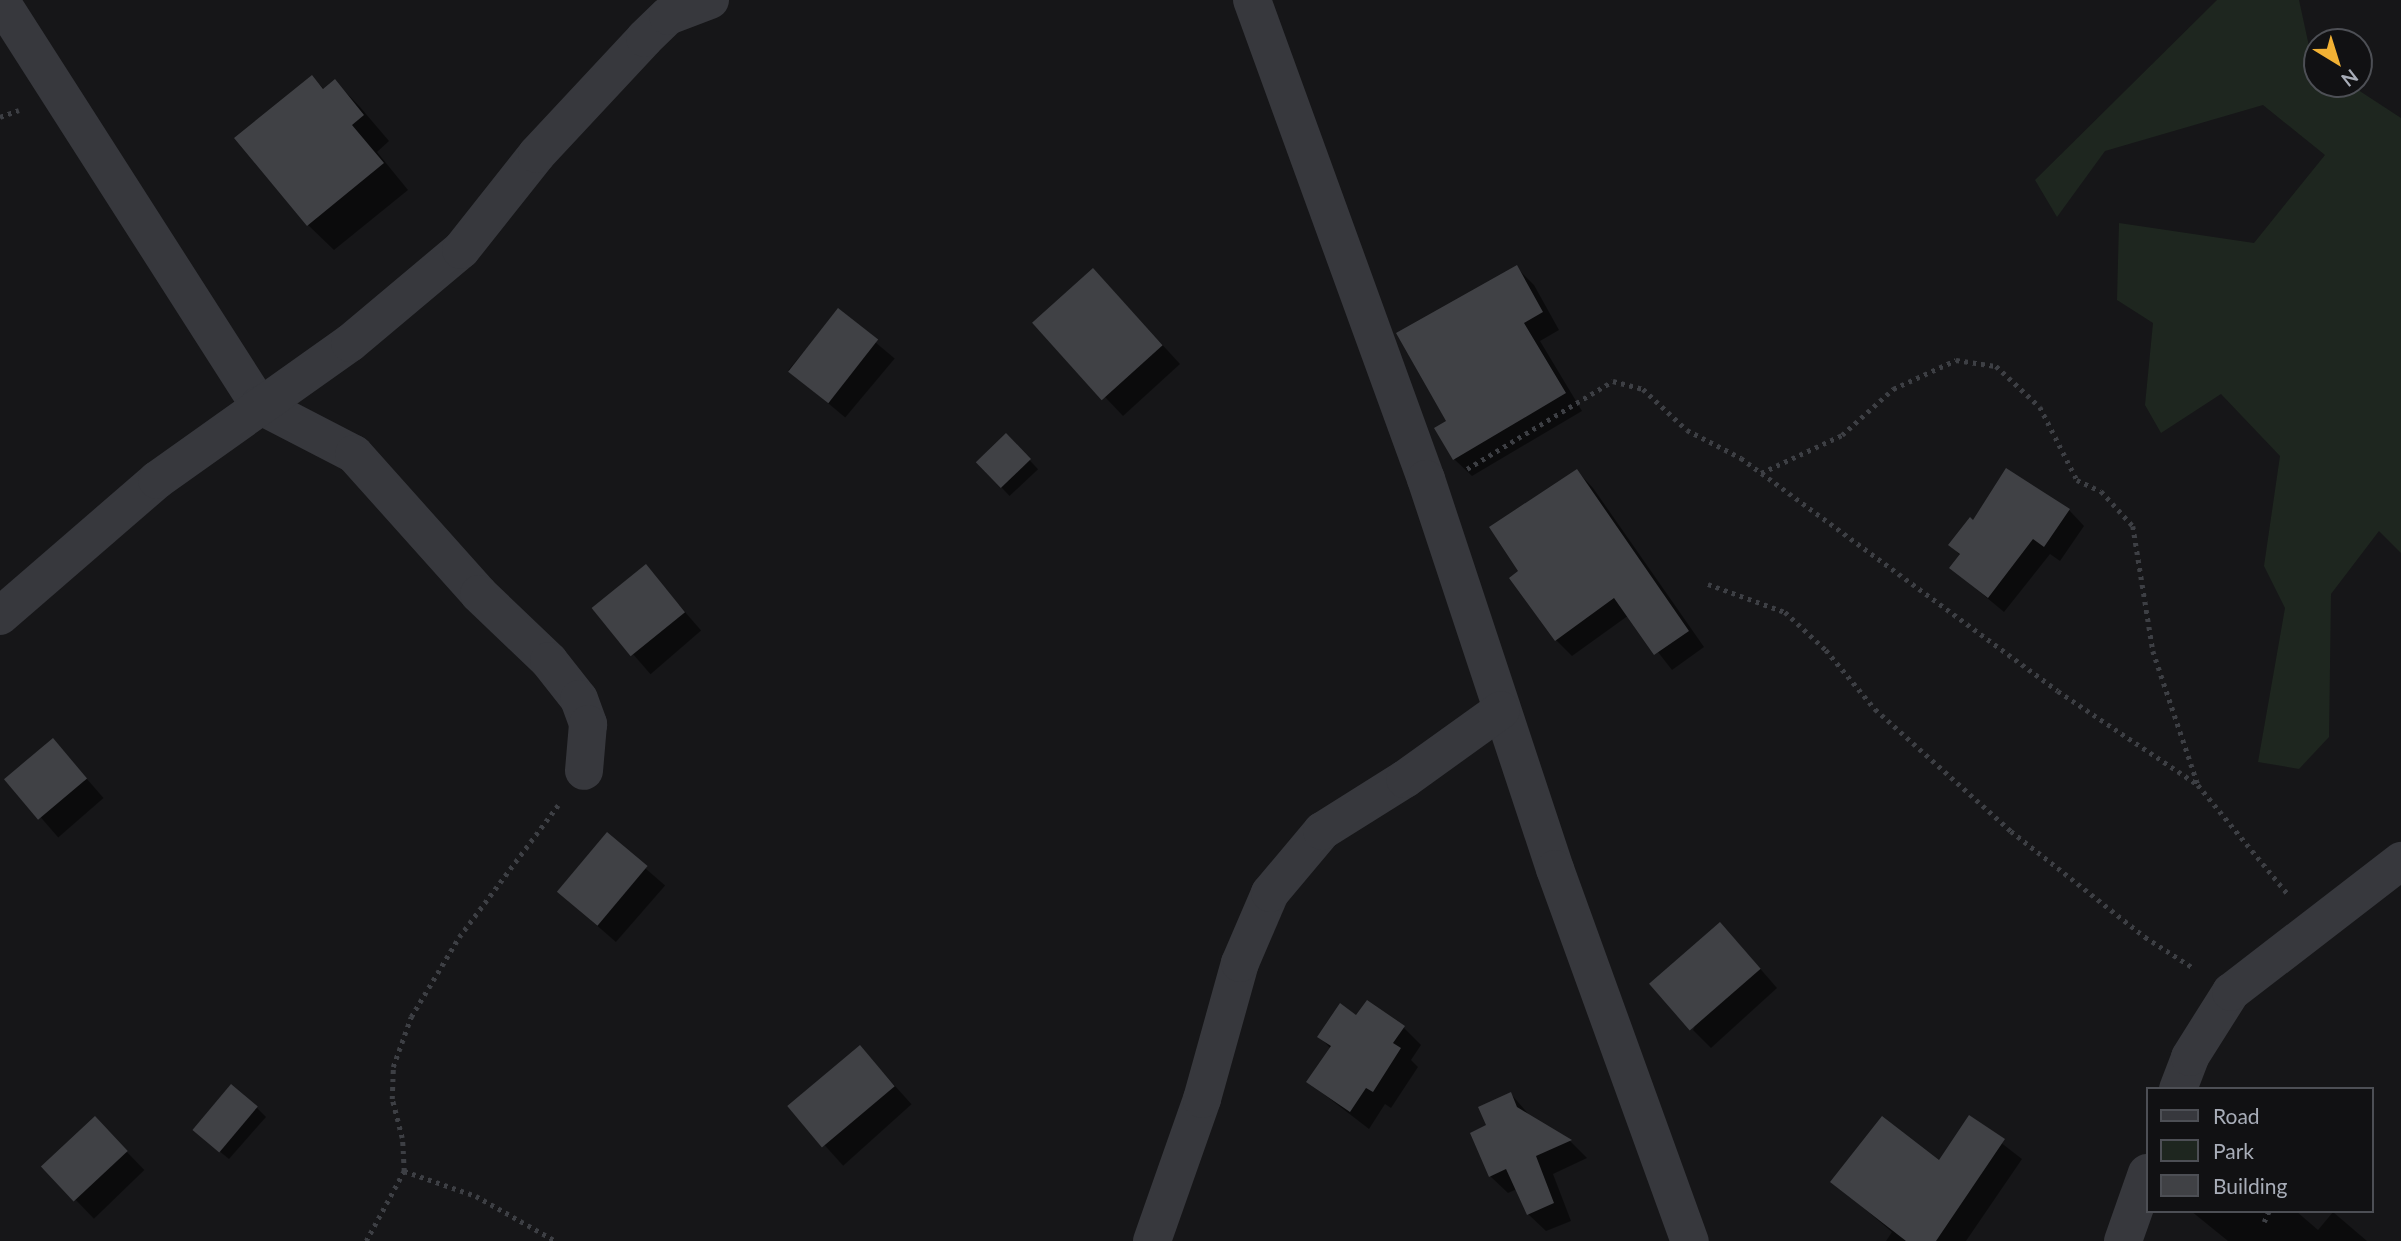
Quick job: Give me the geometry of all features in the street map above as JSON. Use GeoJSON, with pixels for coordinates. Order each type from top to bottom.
{"type":"FeatureCollection","features":[{"type":"Feature","properties":{"kind":"street"},"geometry":{"type":"LineString","coordinates":[[0,0],[259,405],[354,454],[479,594],[549,661],[579,699],[588,724],[584,771]]}},
{"type":"Feature","properties":{"kind":"street"},"geometry":{"type":"LineString","coordinates":[[0,616],[157,480],[259,405],[350,343],[461,250],[537,154],[645,38],[668,16],[710,0]]}},
{"type":"Feature","properties":{"kind":"street"},"geometry":{"type":"LineString","coordinates":[[1252,0],[1426,479],[1501,710],[1690,1241]]}},
{"type":"Feature","properties":{"kind":"street"},"geometry":{"type":"LineString","coordinates":[[1152,1241],[1202,1099],[1240,963],[1270,892],[1322,831],[1405,779],[1501,710]]}},
{"type":"Feature","properties":{"kind":"street"},"geometry":{"type":"LineString","coordinates":[[2179,1087],[2189,1057],[2231,992],[2318,922],[2401,861]]}},
{"type":"Feature","properties":{"kind":"street"},"geometry":{"type":"LineString","coordinates":[[2123,1241],[2146,1176]]}},
{"type":"Feature","properties":{"kind":"path"},"geometry":{"type":"LineString","coordinates":[[1761,473],[1842,435],[1894,389],[1956,360],[1996,366],[2040,407],[2077,480],[2101,491],[2133,526],[2152,651],[2198,785]]}},
{"type":"Feature","properties":{"kind":"path"},"geometry":{"type":"LineString","coordinates":[[1426,479],[1454,476],[1613,381],[1643,388],[1688,430],[1761,473],[2058,691],[2198,785],[2265,870],[2318,922]]}},
{"type":"Feature","properties":{"kind":"path"},"geometry":{"type":"LineString","coordinates":[[1708,584],[1784,612],[1826,650],[1875,709],[2011,831],[2145,937],[2231,992]]}},
{"type":"Feature","properties":{"kind":"path"},"geometry":{"type":"LineString","coordinates":[[366,1241],[404,1171],[402,1138],[393,1099],[393,1067],[411,1017],[459,937],[584,771]]}},
{"type":"Feature","properties":{"kind":"path"},"geometry":{"type":"LineString","coordinates":[[404,1171],[477,1196],[556,1241]]}},
{"type":"Feature","properties":{"kind":"path"},"geometry":{"type":"LineString","coordinates":[[2264,1222],[2268,1213]]}},
{"type":"Feature","properties":{"kind":"green space"},"geometry":{"type":"Polygon","coordinates":[[[2217,0],[2299,0],[2305,28],[2303,98],[2370,98],[2401,118],[2401,553],[2379,531],[2331,594],[2329,737],[2299,769],[2258,762],[2285,608],[2264,566],[2280,456],[2221,394],[2161,433],[2145,405],[2153,323],[2117,300],[2119,223],[2254,243],[2325,155],[2263,105],[2105,151],[2057,217],[2035,180],[2217,0]]]}},
{"type":"Feature","properties":{"kind":"building"},"geometry":{"type":"Polygon","coordinates":[[[312,75],[323,89],[335,79],[364,115],[352,125],[384,163],[307,226],[234,138],[312,75]]]}},
{"type":"Feature","properties":{"kind":"building"},"geometry":{"type":"Polygon","coordinates":[[[1517,265],[1543,312],[1524,323],[1566,393],[1453,460],[1434,428],[1446,421],[1396,333],[1517,265]]]}},
{"type":"Feature","properties":{"kind":"building"},"geometry":{"type":"Polygon","coordinates":[[[1093,268],[1163,345],[1102,400],[1032,323],[1093,268]]]}},
{"type":"Feature","properties":{"kind":"building"},"geometry":{"type":"Polygon","coordinates":[[[838,308],[878,339],[828,403],[788,372],[838,308]]]}},
{"type":"Feature","properties":{"kind":"building"},"geometry":{"type":"Polygon","coordinates":[[[1006,433],[1031,459],[1001,488],[976,462],[1006,433]]]}},
{"type":"Feature","properties":{"kind":"building"},"geometry":{"type":"Polygon","coordinates":[[[2006,468],[2070,509],[2044,547],[2033,539],[1988,598],[1949,568],[1960,554],[1948,545],[1970,517],[1973,520],[2006,468]]]}},
{"type":"Feature","properties":{"kind":"building"},"geometry":{"type":"Polygon","coordinates":[[[1577,469],[1689,631],[1654,655],[1614,598],[1555,641],[1509,578],[1518,571],[1489,527],[1577,469]]]}},
{"type":"Feature","properties":{"kind":"building"},"geometry":{"type":"Polygon","coordinates":[[[646,564],[685,612],[631,656],[592,608],[646,564]]]}},
{"type":"Feature","properties":{"kind":"building"},"geometry":{"type":"Polygon","coordinates":[[[53,738],[87,779],[38,820],[4,779],[53,738]]]}},
{"type":"Feature","properties":{"kind":"building"},"geometry":{"type":"Polygon","coordinates":[[[607,832],[648,866],[597,926],[557,892],[607,832]]]}},
{"type":"Feature","properties":{"kind":"building"},"geometry":{"type":"Polygon","coordinates":[[[1720,922],[1761,969],[1690,1030],[1649,984],[1720,922]]]}},
{"type":"Feature","properties":{"kind":"building"},"geometry":{"type":"Polygon","coordinates":[[[1367,1000],[1405,1026],[1393,1043],[1401,1048],[1373,1092],[1366,1088],[1350,1112],[1306,1082],[1331,1046],[1317,1037],[1340,1003],[1356,1015],[1367,1000]]]}},
{"type":"Feature","properties":{"kind":"building"},"geometry":{"type":"Polygon","coordinates":[[[860,1045],[895,1086],[822,1147],[787,1106],[860,1045]]]}},
{"type":"Feature","properties":{"kind":"building"},"geometry":{"type":"Polygon","coordinates":[[[231,1084],[258,1106],[219,1152],[192,1130],[231,1084]]]}},
{"type":"Feature","properties":{"kind":"building"},"geometry":{"type":"Polygon","coordinates":[[[1511,1092],[1517,1107],[1572,1140],[1536,1156],[1554,1203],[1527,1215],[1506,1169],[1489,1177],[1470,1133],[1486,1125],[1478,1107],[1511,1092]]]}},
{"type":"Feature","properties":{"kind":"building"},"geometry":{"type":"Polygon","coordinates":[[[1969,1115],[2005,1139],[1936,1241],[1906,1241],[1830,1182],[1882,1116],[1939,1160],[1969,1115]]]}},
{"type":"Feature","properties":{"kind":"building"},"geometry":{"type":"Polygon","coordinates":[[[95,1116],[128,1151],[74,1202],[41,1166],[95,1116]]]}}]}
